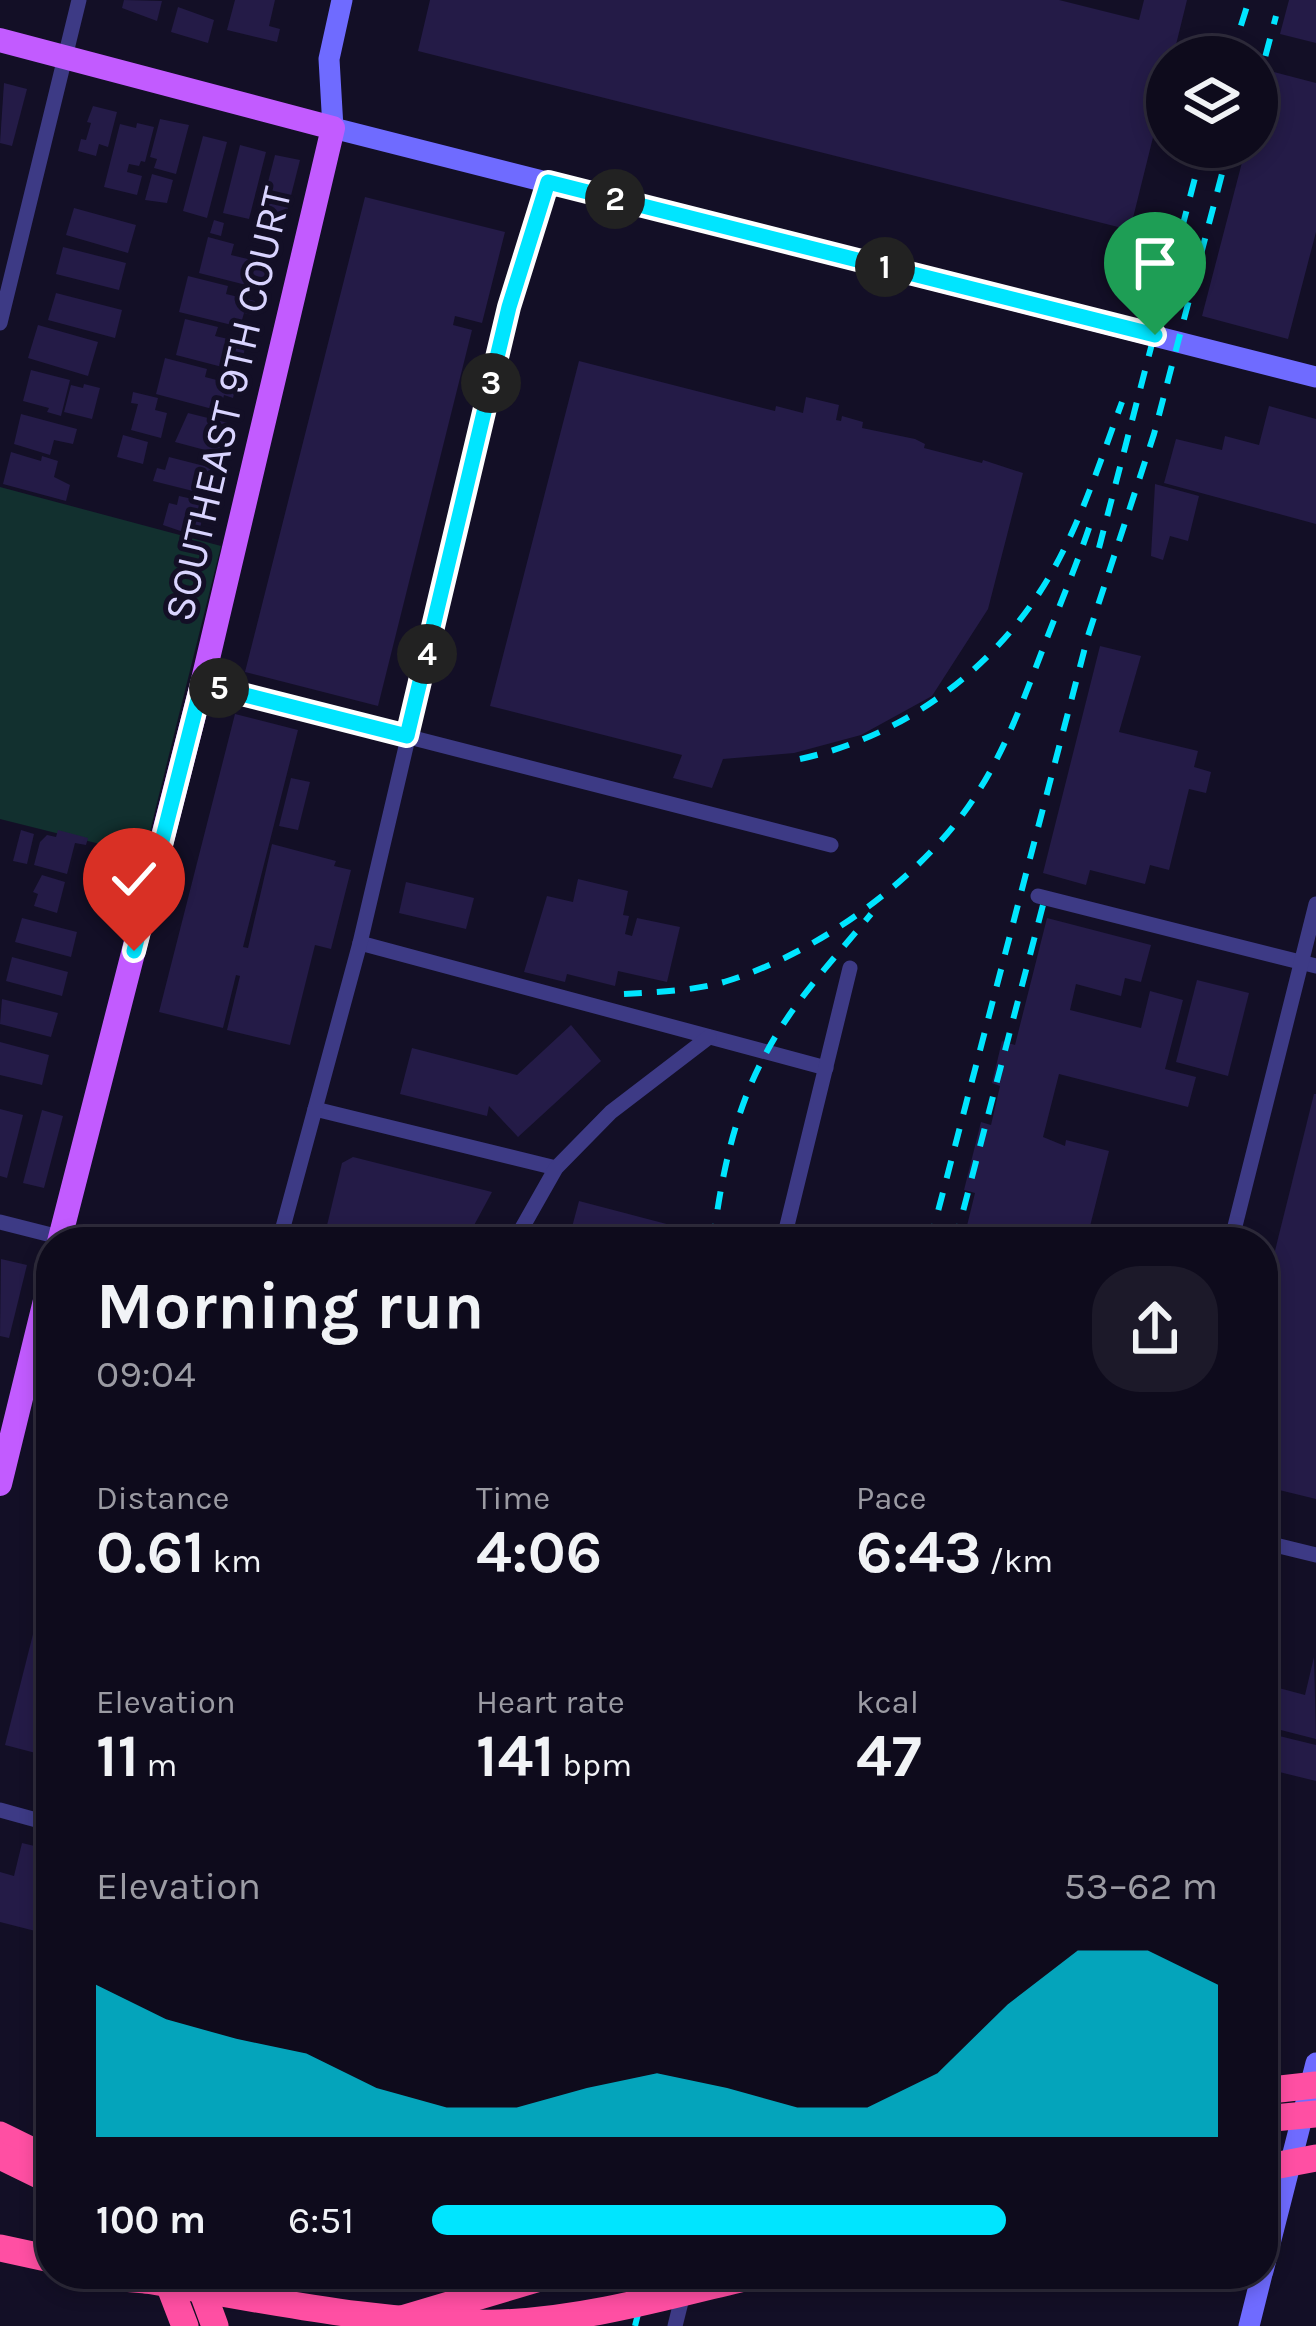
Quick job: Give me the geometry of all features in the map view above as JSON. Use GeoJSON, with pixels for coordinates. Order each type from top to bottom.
{"type":"FeatureCollection","features":[{"type":"Feature","properties":{"kind":"highway"},"geometry":{"type":"LineString","coordinates":[[1278,2089],[1316,2085]]}},
{"type":"Feature","properties":{"kind":"highway"},"geometry":{"type":"LineString","coordinates":[[1278,2118],[1316,2114]]}},
{"type":"Feature","properties":{"kind":"highway"},"geometry":{"type":"LineString","coordinates":[[0,2120],[36,2134]]}},
{"type":"Feature","properties":{"kind":"highway"},"geometry":{"type":"LineString","coordinates":[[0,2134],[36,2153]]}},
{"type":"Feature","properties":{"kind":"highway"},"geometry":{"type":"LineString","coordinates":[[0,2156],[36,2174]]}},
{"type":"Feature","properties":{"kind":"highway"},"geometry":{"type":"LineString","coordinates":[[1278,2165],[1316,2158]]}},
{"type":"Feature","properties":{"kind":"highway"},"geometry":{"type":"LineString","coordinates":[[1,2258],[36,2259]]}},
{"type":"Feature","properties":{"kind":"highway"},"geometry":{"type":"LineString","coordinates":[[1,2258],[36,2268]]}},
{"type":"Feature","properties":{"kind":"highway"},"geometry":{"type":"LineString","coordinates":[[162,2289],[184,2326]]}},
{"type":"Feature","properties":{"kind":"highway"},"geometry":{"type":"LineString","coordinates":[[201,2289],[215,2326]]}},
{"type":"Feature","properties":{"kind":"highway"},"geometry":{"type":"LineString","coordinates":[[226,2289],[433,2324],[576,2315],[693,2289]]}},
{"type":"Feature","properties":{"kind":"highway"},"geometry":{"type":"LineString","coordinates":[[378,2326],[503,2289]]}},
{"type":"Feature","properties":{"kind":"main road"},"geometry":{"type":"LineString","coordinates":[[0,40],[333,128]]}},
{"type":"Feature","properties":{"kind":"main road","name":"SOUTHEAST 9TH COURT"},"geometry":{"type":"LineString","coordinates":[[69,1227],[333,128]]}},
{"type":"Feature","properties":{"kind":"main road"},"geometry":{"type":"LineString","coordinates":[[0,1484],[36,1337]]}},
{"type":"Feature","properties":{"kind":"street"},"geometry":{"type":"LineString","coordinates":[[0,323],[79,0]]}},
{"type":"Feature","properties":{"kind":"street","name":"SOUTHEAST 9TH COURT"},"geometry":{"type":"LineString","coordinates":[[333,128],[329,59],[342,0]]}},
{"type":"Feature","properties":{"kind":"street"},"geometry":{"type":"LineString","coordinates":[[333,128],[1316,377]]}},
{"type":"Feature","properties":{"kind":"street"},"geometry":{"type":"LineString","coordinates":[[283,1227],[360,943],[509,307],[548,182]]}},
{"type":"Feature","properties":{"kind":"street"},"geometry":{"type":"LineString","coordinates":[[202,684],[831,845]]}},
{"type":"Feature","properties":{"kind":"street"},"geometry":{"type":"LineString","coordinates":[[1038,896],[1309,964]]}},
{"type":"Feature","properties":{"kind":"street"},"geometry":{"type":"LineString","coordinates":[[1235,1227],[1309,964],[1316,904]]}},
{"type":"Feature","properties":{"kind":"street"},"geometry":{"type":"LineString","coordinates":[[360,943],[826,1068]]}},
{"type":"Feature","properties":{"kind":"street"},"geometry":{"type":"LineString","coordinates":[[787,1227],[850,968]]}},
{"type":"Feature","properties":{"kind":"street"},"geometry":{"type":"LineString","coordinates":[[523,1227],[556,1168],[610,1112],[709,1037]]}},
{"type":"Feature","properties":{"kind":"street"},"geometry":{"type":"LineString","coordinates":[[315,1109],[556,1168]]}},
{"type":"Feature","properties":{"kind":"street"},"geometry":{"type":"LineString","coordinates":[[0,1222],[36,1232]]}},
{"type":"Feature","properties":{"kind":"street"},"geometry":{"type":"LineString","coordinates":[[1278,1546],[1316,1555]]}},
{"type":"Feature","properties":{"kind":"street"},"geometry":{"type":"LineString","coordinates":[[0,1810],[36,1820]]}},
{"type":"Feature","properties":{"kind":"street"},"geometry":{"type":"LineString","coordinates":[[1278,2213],[1316,2063]]}},
{"type":"Feature","properties":{"kind":"street"},"geometry":{"type":"LineString","coordinates":[[675,2326],[684,2289]]}},
{"type":"Feature","properties":{"kind":"street"},"geometry":{"type":"LineString","coordinates":[[1249,2326],[1259,2289]]}},
{"type":"Feature","properties":{"kind":"green space"},"geometry":{"type":"Polygon","coordinates":[[[0,487],[221,546],[144,855],[0,819],[0,487]]]}},
{"type":"Feature","properties":{"kind":"building"},"geometry":{"type":"Polygon","coordinates":[[[124,0],[162,1],[157,21],[122,8],[124,0]]]}},
{"type":"Feature","properties":{"kind":"building"},"geometry":{"type":"Polygon","coordinates":[[[235,0],[275,0],[269,26],[280,29],[277,42],[227,30],[235,0]]]}},
{"type":"Feature","properties":{"kind":"building"},"geometry":{"type":"Polygon","coordinates":[[[430,0],[1059,0],[1139,20],[1144,0],[1187,0],[1178,36],[1146,36],[1146,166],[1130,230],[418,51],[430,0]]]}},
{"type":"Feature","properties":{"kind":"building"},"geometry":{"type":"Polygon","coordinates":[[[1289,0],[1316,0],[1316,43],[1280,34],[1289,0]]]}},
{"type":"Feature","properties":{"kind":"building"},"geometry":{"type":"Polygon","coordinates":[[[178,7],[214,20],[208,43],[171,32],[178,7]]]}},
{"type":"Feature","properties":{"kind":"building"},"geometry":{"type":"Polygon","coordinates":[[[1278,73],[1316,83],[1316,232],[1288,339],[1202,316],[1241,168],[1278,168],[1278,73]]]}},
{"type":"Feature","properties":{"kind":"building"},"geometry":{"type":"Polygon","coordinates":[[[4,83],[27,89],[12,146],[0,143],[4,83]]]}},
{"type":"Feature","properties":{"kind":"building"},"geometry":{"type":"Polygon","coordinates":[[[93,106],[117,112],[108,147],[99,144],[96,156],[78,151],[81,139],[86,140],[93,106]]]}},
{"type":"Feature","properties":{"kind":"building"},"geometry":{"type":"Polygon","coordinates":[[[160,119],[189,125],[176,174],[154,168],[157,159],[150,157],[160,119]]]}},
{"type":"Feature","properties":{"kind":"building"},"geometry":{"type":"Polygon","coordinates":[[[137,123],[154,127],[145,162],[129,164],[127,172],[142,176],[137,195],[104,187],[120,124],[136,128],[137,123]]]}},
{"type":"Feature","properties":{"kind":"building"},"geometry":{"type":"Polygon","coordinates":[[[203,136],[227,142],[207,218],[183,211],[203,136]]]}},
{"type":"Feature","properties":{"kind":"building"},"geometry":{"type":"Polygon","coordinates":[[[240,145],[266,152],[249,219],[223,213],[240,145]]]}},
{"type":"Feature","properties":{"kind":"building"},"geometry":{"type":"Polygon","coordinates":[[[275,155],[300,160],[283,227],[258,221],[275,155]]]}},
{"type":"Feature","properties":{"kind":"building"},"geometry":{"type":"Polygon","coordinates":[[[152,174],[173,180],[167,203],[145,200],[152,174]]]}},
{"type":"Feature","properties":{"kind":"building"},"geometry":{"type":"Polygon","coordinates":[[[365,197],[505,232],[482,323],[455,316],[453,325],[472,330],[378,706],[245,672],[365,197]]]}},
{"type":"Feature","properties":{"kind":"building"},"geometry":{"type":"Polygon","coordinates":[[[74,208],[136,225],[128,253],[66,235],[74,208]]]}},
{"type":"Feature","properties":{"kind":"building"},"geometry":{"type":"Polygon","coordinates":[[[214,220],[224,223],[221,236],[210,233],[214,220]]]}},
{"type":"Feature","properties":{"kind":"building"},"geometry":{"type":"Polygon","coordinates":[[[208,237],[234,244],[231,255],[268,264],[262,289],[199,273],[208,237]]]}},
{"type":"Feature","properties":{"kind":"building"},"geometry":{"type":"Polygon","coordinates":[[[63,247],[126,263],[119,290],[56,274],[63,247]]]}},
{"type":"Feature","properties":{"kind":"building"},"geometry":{"type":"Polygon","coordinates":[[[188,276],[228,286],[226,294],[255,301],[252,315],[244,313],[240,327],[179,312],[188,276]]]}},
{"type":"Feature","properties":{"kind":"building"},"geometry":{"type":"Polygon","coordinates":[[[56,293],[122,310],[115,338],[48,320],[56,293]]]}},
{"type":"Feature","properties":{"kind":"building"},"geometry":{"type":"Polygon","coordinates":[[[185,319],[218,327],[215,336],[246,343],[243,357],[234,355],[230,369],[176,355],[185,319]]]}},
{"type":"Feature","properties":{"kind":"building"},"geometry":{"type":"Polygon","coordinates":[[[38,325],[98,342],[88,376],[28,358],[38,325]]]}},
{"type":"Feature","properties":{"kind":"building"},"geometry":{"type":"Polygon","coordinates":[[[165,358],[207,369],[205,377],[236,385],[233,398],[224,395],[220,411],[156,394],[165,358]]]}},
{"type":"Feature","properties":{"kind":"building"},"geometry":{"type":"Polygon","coordinates":[[[579,361],[775,411],[776,406],[803,413],[806,397],[839,405],[836,420],[841,421],[842,416],[863,422],[862,428],[915,439],[924,448],[1023,473],[988,609],[932,696],[861,735],[794,753],[723,759],[712,788],[673,778],[682,755],[490,706],[579,361]]]}},
{"type":"Feature","properties":{"kind":"building"},"geometry":{"type":"Polygon","coordinates":[[[31,370],[70,380],[61,416],[23,401],[31,370]]]}},
{"type":"Feature","properties":{"kind":"building"},"geometry":{"type":"Polygon","coordinates":[[[84,384],[100,388],[92,419],[64,412],[71,385],[83,388],[84,384]]]}},
{"type":"Feature","properties":{"kind":"building"},"geometry":{"type":"Polygon","coordinates":[[[133,392],[158,398],[155,410],[167,413],[161,438],[131,430],[138,404],[131,403],[133,392]]]}},
{"type":"Feature","properties":{"kind":"building"},"geometry":{"type":"Polygon","coordinates":[[[1269,406],[1316,419],[1316,524],[1164,483],[1176,439],[1222,450],[1225,436],[1259,445],[1269,406]]]}},
{"type":"Feature","properties":{"kind":"building"},"geometry":{"type":"Polygon","coordinates":[[[188,413],[228,423],[220,454],[175,442],[188,413]]]}},
{"type":"Feature","properties":{"kind":"building"},"geometry":{"type":"Polygon","coordinates":[[[21,414],[77,429],[73,444],[54,440],[50,455],[14,444],[21,414]]]}},
{"type":"Feature","properties":{"kind":"building"},"geometry":{"type":"Polygon","coordinates":[[[123,435],[148,442],[143,464],[117,457],[123,435]]]}},
{"type":"Feature","properties":{"kind":"building"},"geometry":{"type":"Polygon","coordinates":[[[11,452],[58,461],[54,477],[70,485],[66,501],[3,484],[11,452]]]}},
{"type":"Feature","properties":{"kind":"building"},"geometry":{"type":"Polygon","coordinates":[[[169,457],[216,469],[205,494],[153,481],[157,468],[165,470],[169,457]]]}},
{"type":"Feature","properties":{"kind":"building"},"geometry":{"type":"Polygon","coordinates":[[[1155,484],[1199,496],[1188,541],[1170,536],[1163,560],[1151,556],[1155,484]]]}},
{"type":"Feature","properties":{"kind":"building"},"geometry":{"type":"Polygon","coordinates":[[[179,496],[206,502],[198,537],[163,525],[169,503],[177,505],[179,496]]]}},
{"type":"Feature","properties":{"kind":"building"},"geometry":{"type":"Polygon","coordinates":[[[1100,646],[1141,656],[1119,732],[1198,751],[1194,767],[1211,772],[1206,793],[1189,789],[1169,870],[1150,865],[1145,884],[1090,870],[1086,885],[1043,873],[1100,646]]]}},
{"type":"Feature","properties":{"kind":"building"},"geometry":{"type":"Polygon","coordinates":[[[235,714],[298,730],[243,947],[248,948],[272,844],[336,861],[334,866],[351,870],[331,949],[315,945],[290,1045],[227,1030],[240,976],[236,975],[223,1028],[159,1012],[235,714]]]}},
{"type":"Feature","properties":{"kind":"building"},"geometry":{"type":"Polygon","coordinates":[[[291,778],[310,782],[298,830],[279,826],[291,778]]]}},
{"type":"Feature","properties":{"kind":"building"},"geometry":{"type":"Polygon","coordinates":[[[21,830],[34,834],[27,864],[13,861],[21,830]]]}},
{"type":"Feature","properties":{"kind":"building"},"geometry":{"type":"Polygon","coordinates":[[[58,830],[88,838],[86,845],[75,843],[67,874],[34,865],[40,842],[47,835],[56,837],[58,830]]]}},
{"type":"Feature","properties":{"kind":"building"},"geometry":{"type":"Polygon","coordinates":[[[42,875],[65,882],[57,913],[34,906],[38,894],[33,892],[42,875]]]}},
{"type":"Feature","properties":{"kind":"building"},"geometry":{"type":"Polygon","coordinates":[[[578,879],[628,891],[625,934],[632,936],[637,918],[680,927],[667,982],[618,971],[615,986],[567,974],[565,982],[524,972],[547,896],[573,902],[578,879]]]}},
{"type":"Feature","properties":{"kind":"building"},"geometry":{"type":"Polygon","coordinates":[[[406,882],[474,898],[466,929],[399,913],[406,882]]]}},
{"type":"Feature","properties":{"kind":"building"},"geometry":{"type":"Polygon","coordinates":[[[22,918],[77,932],[71,957],[15,942],[22,918]]]}},
{"type":"Feature","properties":{"kind":"building"},"geometry":{"type":"Polygon","coordinates":[[[1047,918],[1151,945],[1141,982],[1125,978],[1121,996],[1076,984],[1070,1010],[1141,1028],[1150,991],[1183,1000],[1165,1069],[1196,1077],[1188,1107],[1059,1074],[1043,1137],[1065,1146],[1066,1140],[1109,1151],[1090,1227],[967,1227],[975,1193],[964,1190],[981,1122],[991,1125],[1000,1086],[992,1083],[1002,1041],[1015,1045],[1047,918]]]}},
{"type":"Feature","properties":{"kind":"building"},"geometry":{"type":"Polygon","coordinates":[[[12,957],[68,972],[62,996],[6,981],[12,957]]]}},
{"type":"Feature","properties":{"kind":"building"},"geometry":{"type":"Polygon","coordinates":[[[1197,980],[1249,993],[1228,1076],[1176,1062],[1197,980]]]}},
{"type":"Feature","properties":{"kind":"building"},"geometry":{"type":"Polygon","coordinates":[[[2,999],[58,1013],[51,1037],[0,1024],[2,999]]]}},
{"type":"Feature","properties":{"kind":"building"},"geometry":{"type":"Polygon","coordinates":[[[571,1025],[601,1061],[518,1137],[489,1106],[487,1116],[400,1094],[412,1048],[517,1075],[571,1025]]]}},
{"type":"Feature","properties":{"kind":"building"},"geometry":{"type":"Polygon","coordinates":[[[0,1042],[49,1055],[42,1085],[0,1075],[0,1042]]]}},
{"type":"Feature","properties":{"kind":"building"},"geometry":{"type":"Polygon","coordinates":[[[1316,1094],[1316,1499],[1278,1490],[1278,1239],[1316,1094]]]}},
{"type":"Feature","properties":{"kind":"building"},"geometry":{"type":"Polygon","coordinates":[[[0,1109],[23,1115],[7,1178],[0,1176],[0,1109]]]}},
{"type":"Feature","properties":{"kind":"building"},"geometry":{"type":"Polygon","coordinates":[[[42,1110],[63,1116],[44,1188],[23,1183],[42,1110]]]}},
{"type":"Feature","properties":{"kind":"building"},"geometry":{"type":"Polygon","coordinates":[[[353,1157],[492,1192],[473,1227],[327,1227],[342,1163],[353,1157]]]}},
{"type":"Feature","properties":{"kind":"building"},"geometry":{"type":"Polygon","coordinates":[[[579,1201],[678,1227],[572,1227],[579,1201]]]}},
{"type":"Feature","properties":{"kind":"building"},"geometry":{"type":"Polygon","coordinates":[[[1,1259],[27,1265],[9,1338],[0,1336],[1,1259]]]}},
{"type":"Feature","properties":{"kind":"building"},"geometry":{"type":"Polygon","coordinates":[[[36,1622],[36,1753],[5,1745],[36,1622]]]}},
{"type":"Feature","properties":{"kind":"building"},"geometry":{"type":"Polygon","coordinates":[[[1314,1657],[1316,1739],[1278,1729],[1278,1688],[1305,1695],[1314,1657]]]}},
{"type":"Feature","properties":{"kind":"building"},"geometry":{"type":"Polygon","coordinates":[[[1278,1736],[1316,1745],[1316,1781],[1278,1772],[1278,1736]]]}},
{"type":"Feature","properties":{"kind":"building"},"geometry":{"type":"Polygon","coordinates":[[[22,1843],[36,1846],[36,1931],[0,1922],[0,1872],[14,1876],[22,1843]]]}},
{"type":"Feature","properties":{"kind":"railway"},"geometry":{"type":"LineString","coordinates":[[1238,36],[1249,0]]}},
{"type":"Feature","properties":{"kind":"railway"},"geometry":{"type":"LineString","coordinates":[[1271,36],[1276,16]]}},
{"type":"Feature","properties":{"kind":"railway"},"geometry":{"type":"LineString","coordinates":[[1099,548],[1198,168]]}},
{"type":"Feature","properties":{"kind":"railway"},"geometry":{"type":"LineString","coordinates":[[934,1227],[1088,636],[1154,434],[1224,168]]}},
{"type":"Feature","properties":{"kind":"railway"},"geometry":{"type":"LineString","coordinates":[[800,759],[839,748],[912,715],[946,692],[1005,638],[1063,552],[1122,402]]}},
{"type":"Feature","properties":{"kind":"railway"},"geometry":{"type":"LineString","coordinates":[[624,994],[700,987],[759,969],[831,932],[928,855],[987,778],[1029,685],[1092,519]]}},
{"type":"Feature","properties":{"kind":"railway"},"geometry":{"type":"LineString","coordinates":[[959,1227],[1043,905]]}},
{"type":"Feature","properties":{"kind":"railway"},"geometry":{"type":"LineString","coordinates":[[715,1227],[730,1146],[754,1077],[788,1017],[871,914]]}},
{"type":"Feature","properties":{"kind":"railway"},"geometry":{"type":"LineString","coordinates":[[635,2326],[644,2289]]}},
{"type":"Feature","properties":{"kind":"route"},"geometry":{"type":"LineString","coordinates":[[134,951],[202,684],[407,736],[509,307],[548,182],[1155,335]]}}]}
